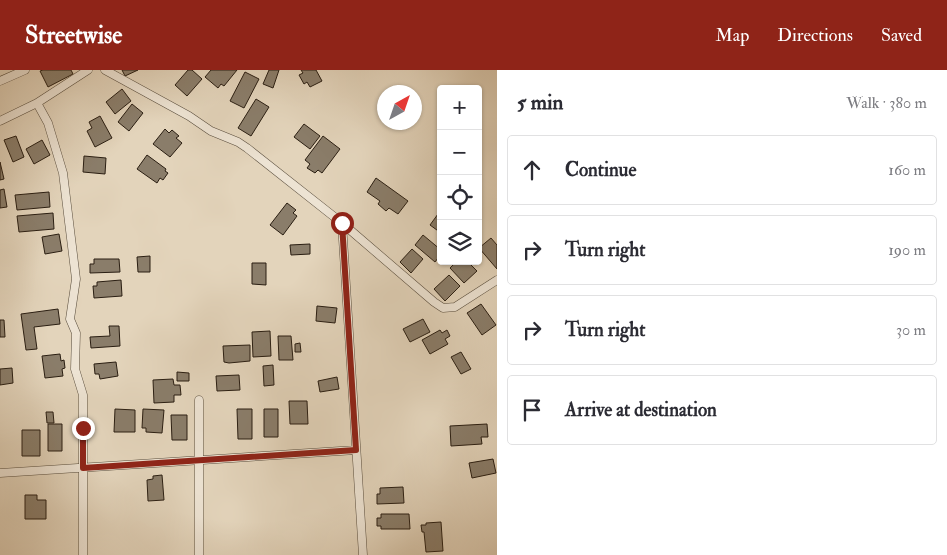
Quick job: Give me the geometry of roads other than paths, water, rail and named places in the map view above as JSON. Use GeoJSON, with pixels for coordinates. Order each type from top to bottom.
{"type":"FeatureCollection","features":[{"type":"Feature","properties":{"kind":"street"},"geometry":{"type":"LineString","coordinates":[[0,81],[25,70]]}},
{"type":"Feature","properties":{"kind":"street"},"geometry":{"type":"LineString","coordinates":[[0,121],[37,103],[88,70]]}},
{"type":"Feature","properties":{"kind":"street"},"geometry":{"type":"LineString","coordinates":[[105,70],[188,116],[211,131],[238,142],[342,223],[443,308],[456,308],[497,280]]}},
{"type":"Feature","properties":{"kind":"street"},"geometry":{"type":"LineString","coordinates":[[37,103],[48,123],[63,173],[76,279],[70,319],[76,333],[75,369],[83,395],[83,555]]}},
{"type":"Feature","properties":{"kind":"street"},"geometry":{"type":"LineString","coordinates":[[342,223],[363,555]]}},
{"type":"Feature","properties":{"kind":"street"},"geometry":{"type":"LineString","coordinates":[[199,400],[199,555]]}},
{"type":"Feature","properties":{"kind":"street"},"geometry":{"type":"LineString","coordinates":[[0,473],[356,450]]}}]}
